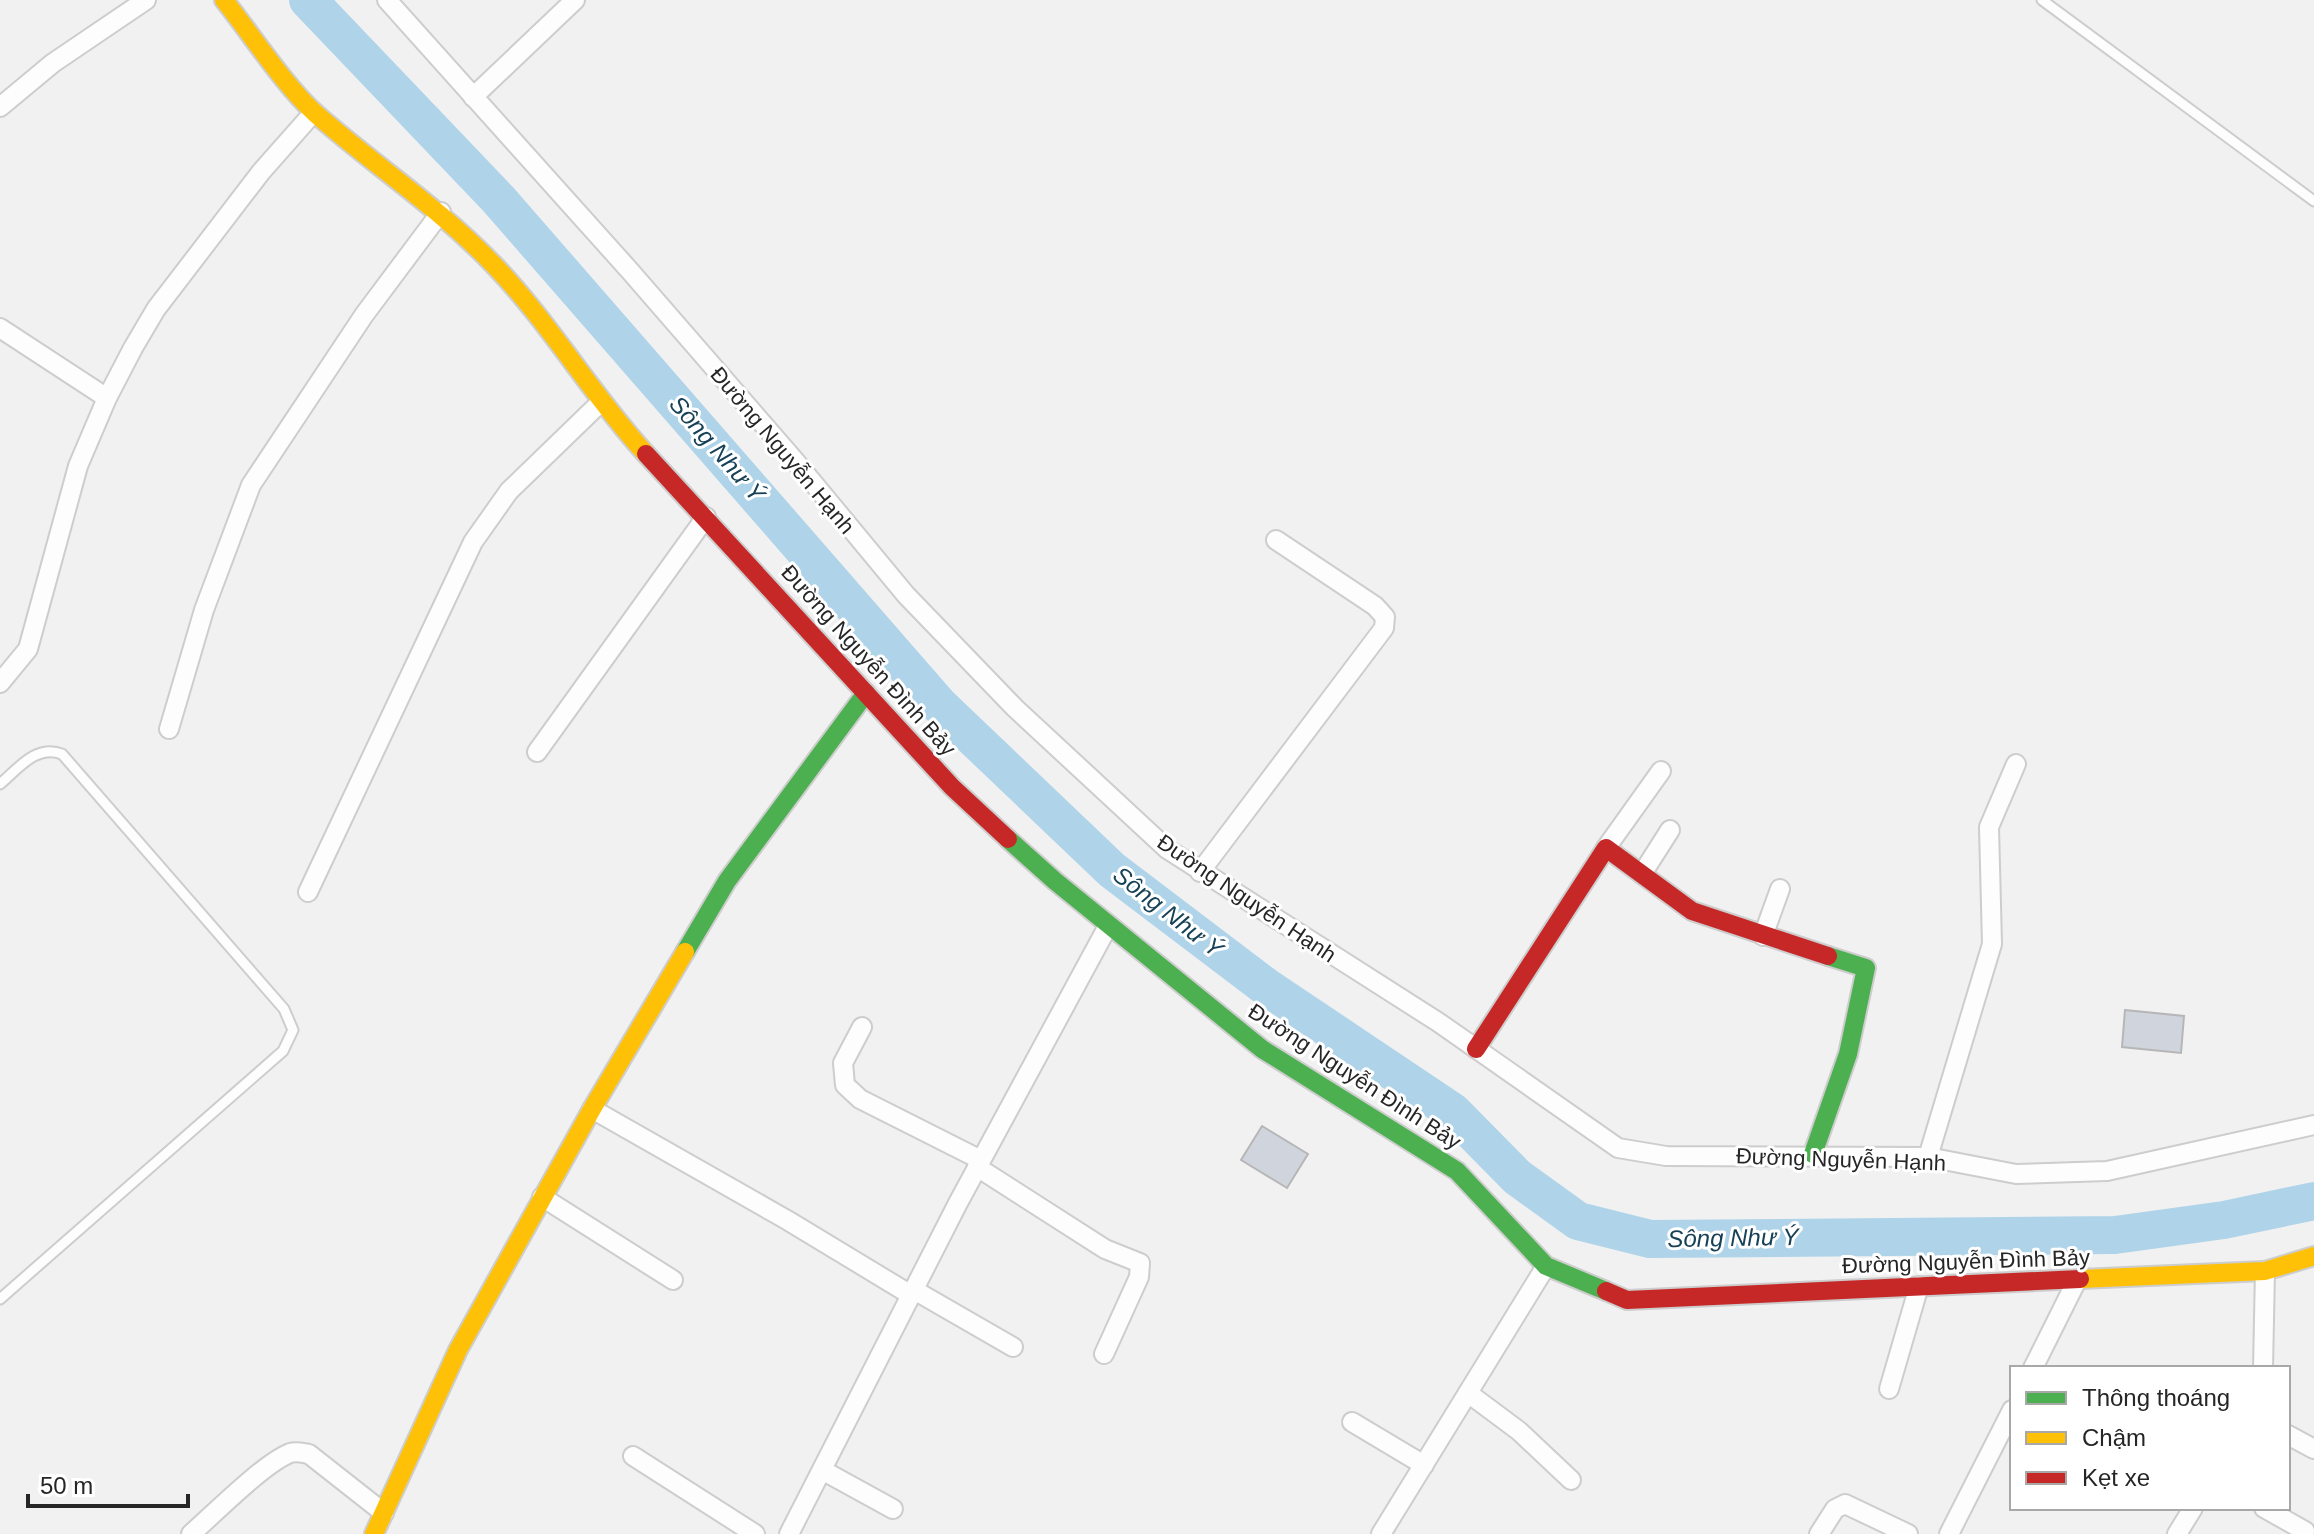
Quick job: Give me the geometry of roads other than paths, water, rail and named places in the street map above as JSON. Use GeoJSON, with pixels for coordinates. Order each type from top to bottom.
{"type":"FeatureCollection","features":[{"type":"Feature","properties":{"kind":"street"},"geometry":{"type":"LineString","coordinates":[[0,107],[53,63],[146,0]]}},
{"type":"Feature","properties":{"kind":"street","name":"Đường Nguyễn Đình Bảy"},"geometry":{"type":"LineString","coordinates":[[224,0],[314,112],[441,212],[549,327],[601,402],[952,787],[1108,926],[1262,1049],[1457,1171],[1546,1266],[1627,1300],[2265,1271],[2314,1256]]}},
{"type":"Feature","properties":{"kind":"street","name":"Đường Nguyễn Hạnh"},"geometry":{"type":"LineString","coordinates":[[387,0],[764,425],[906,595],[1015,708],[1167,849],[1476,1049],[1618,1148],[1666,1156],[1813,1154],[1928,1157],[2016,1174],[2107,1171],[2314,1125]]}},
{"type":"Feature","properties":{"kind":"street"},"geometry":{"type":"LineString","coordinates":[[473,97],[575,0]]}},
{"type":"Feature","properties":{"kind":"street"},"geometry":{"type":"LineString","coordinates":[[0,683],[28,649],[78,466],[107,398],[156,309],[261,172],[314,112]]}},
{"type":"Feature","properties":{"kind":"street"},"geometry":{"type":"LineString","coordinates":[[169,729],[204,610],[251,485],[364,315],[441,212]]}},
{"type":"Feature","properties":{"kind":"street"},"geometry":{"type":"LineString","coordinates":[[0,328],[107,398]]}},
{"type":"Feature","properties":{"kind":"street"},"geometry":{"type":"LineString","coordinates":[[308,892],[473,542],[509,491],[601,402]]}},
{"type":"Feature","properties":{"kind":"street"},"geometry":{"type":"LineString","coordinates":[[537,752],[706,517]]}},
{"type":"Feature","properties":{"kind":"street"},"geometry":{"type":"LineString","coordinates":[[1200,872],[1384,628],[1385,617],[1375,606],[1276,540]]}},
{"type":"Feature","properties":{"kind":"street"},"geometry":{"type":"LineString","coordinates":[[374,1534],[458,1350],[592,1109],[727,881],[866,693]]}},
{"type":"Feature","properties":{"kind":"street"},"geometry":{"type":"LineString","coordinates":[[1928,1157],[1992,944],[1989,827],[2016,764]]}},
{"type":"Feature","properties":{"kind":"street"},"geometry":{"type":"LineString","coordinates":[[1476,1049],[1606,848],[1661,771]]}},
{"type":"Feature","properties":{"kind":"street"},"geometry":{"type":"LineString","coordinates":[[1642,874],[1670,830]]}},
{"type":"Feature","properties":{"kind":"street"},"geometry":{"type":"LineString","coordinates":[[1606,848],[1692,911],[1866,968],[1848,1054],[1813,1154]]}},
{"type":"Feature","properties":{"kind":"street"},"geometry":{"type":"LineString","coordinates":[[1763,936],[1780,889]]}},
{"type":"Feature","properties":{"kind":"street"},"geometry":{"type":"LineString","coordinates":[[789,1534],[979,1164],[1108,926]]}},
{"type":"Feature","properties":{"kind":"street"},"geometry":{"type":"LineString","coordinates":[[862,1027],[843,1063],[845,1085],[860,1099],[979,1164],[1105,1249],[1140,1263],[1139,1277],[1104,1354]]}},
{"type":"Feature","properties":{"kind":"street"},"geometry":{"type":"LineString","coordinates":[[592,1109],[1013,1347]]}},
{"type":"Feature","properties":{"kind":"street"},"geometry":{"type":"LineString","coordinates":[[542,1197],[673,1280]]}},
{"type":"Feature","properties":{"kind":"street"},"geometry":{"type":"LineString","coordinates":[[1381,1534],[1546,1266]]}},
{"type":"Feature","properties":{"kind":"street"},"geometry":{"type":"LineString","coordinates":[[2263,1366],[2265,1271]]}},
{"type":"Feature","properties":{"kind":"street"},"geometry":{"type":"LineString","coordinates":[[2034,1366],[2077,1280]]}},
{"type":"Feature","properties":{"kind":"street"},"geometry":{"type":"LineString","coordinates":[[1889,1389],[1919,1286]]}},
{"type":"Feature","properties":{"kind":"street"},"geometry":{"type":"LineString","coordinates":[[1468,1393],[1519,1431],[1571,1480]]}},
{"type":"Feature","properties":{"kind":"street"},"geometry":{"type":"LineString","coordinates":[[1949,1534],[2010,1414]]}},
{"type":"Feature","properties":{"kind":"street"},"geometry":{"type":"LineString","coordinates":[[1352,1422],[1424,1465]]}},
{"type":"Feature","properties":{"kind":"street"},"geometry":{"type":"LineString","coordinates":[[2290,1436],[2314,1449]]}},
{"type":"Feature","properties":{"kind":"street"},"geometry":{"type":"LineString","coordinates":[[191,1534],[289,1453],[297,1452],[309,1454],[384,1513]]}},
{"type":"Feature","properties":{"kind":"street"},"geometry":{"type":"LineString","coordinates":[[633,1456],[755,1534]]}},
{"type":"Feature","properties":{"kind":"street"},"geometry":{"type":"LineString","coordinates":[[822,1470],[893,1509]]}},
{"type":"Feature","properties":{"kind":"street"},"geometry":{"type":"LineString","coordinates":[[1819,1534],[1832,1512],[1845,1504],[1908,1534]]}},
{"type":"Feature","properties":{"kind":"street"},"geometry":{"type":"LineString","coordinates":[[2177,1534],[2192,1510]]}},
{"type":"Feature","properties":{"kind":"street"},"geometry":{"type":"LineString","coordinates":[[2268,1510],[2305,1531]]}},
{"type":"Feature","properties":{"kind":"lane"},"geometry":{"type":"LineString","coordinates":[[2042,0],[2314,201]]}},
{"type":"Feature","properties":{"kind":"lane"},"geometry":{"type":"LineString","coordinates":[[0,784],[36,754],[47,751],[62,754],[284,1009],[293,1030],[283,1051],[0,1299]]}},
{"type":"Feature","properties":{"kind":"waterway","name":"Sông Như Ý"},"geometry":{"type":"LineString","coordinates":[[308,0],[499,200],[939,705],[1112,870],[1265,986],[1453,1112],[1517,1177],[1578,1221],[1650,1239],[2115,1235],[2224,1220],[2314,1201]]}}]}
